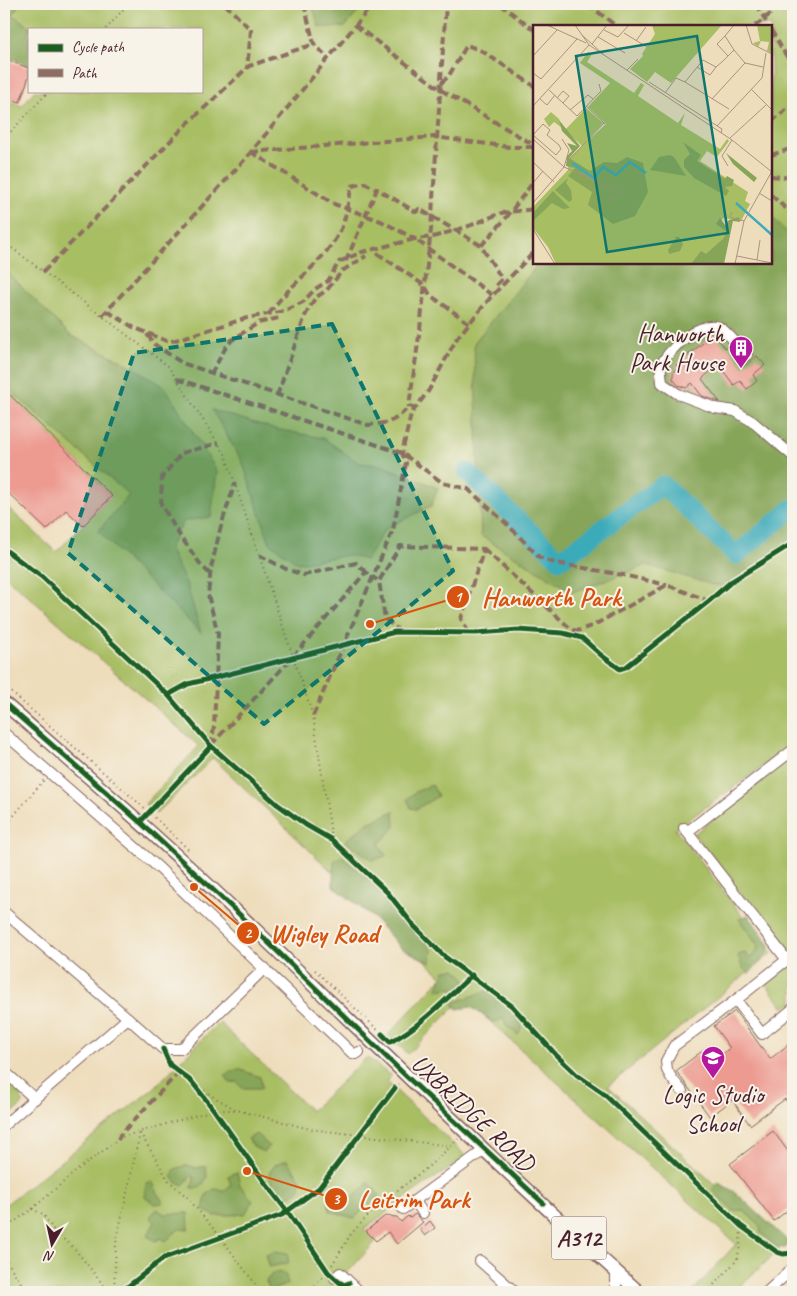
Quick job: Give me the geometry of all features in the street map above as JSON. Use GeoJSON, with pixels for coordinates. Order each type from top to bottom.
{"type":"FeatureCollection","features":[{"type":"Feature","properties":{"kind":"main road","name":"UXBRIDGE ROAD"},"geometry":{"type":"LineString","coordinates":[[4,703],[140,822],[484,1150],[639,1292]]}},
{"type":"Feature","properties":{"kind":"street"},"geometry":{"type":"LineString","coordinates":[[747,355],[720,327],[709,326],[699,329],[667,355],[660,368],[662,383],[678,394],[715,408],[735,412],[753,422],[793,456]]}},
{"type":"Feature","properties":{"kind":"street"},"geometry":{"type":"LineString","coordinates":[[4,733],[159,868],[266,968],[352,1053],[356,1054],[359,1052]]}},
{"type":"Feature","properties":{"kind":"street"},"geometry":{"type":"LineString","coordinates":[[682,1091],[667,1070],[666,1061],[674,1046],[790,957],[686,830],[793,750]]}},
{"type":"Feature","properties":{"kind":"street"},"geometry":{"type":"LineString","coordinates":[[4,912],[163,1049],[181,1049],[266,968]]}},
{"type":"Feature","properties":{"kind":"street"},"geometry":{"type":"LineString","coordinates":[[736,1000],[762,1034],[793,1009]]}},
{"type":"Feature","properties":{"kind":"street"},"geometry":{"type":"LineString","coordinates":[[4,1125],[128,1018]]}},
{"type":"Feature","properties":{"kind":"street"},"geometry":{"type":"LineString","coordinates":[[4,1071],[35,1099]]}},
{"type":"Feature","properties":{"kind":"street"},"geometry":{"type":"LineString","coordinates":[[403,1209],[484,1150]]}},
{"type":"Feature","properties":{"kind":"street"},"geometry":{"type":"LineString","coordinates":[[414,1201],[423,1213]]}},
{"type":"Feature","properties":{"kind":"street"},"geometry":{"type":"LineString","coordinates":[[480,1261],[515,1292]]}},
{"type":"Feature","properties":{"kind":"street"},"geometry":{"type":"LineString","coordinates":[[767,1292],[793,1268]]}},
{"type":"Feature","properties":{"kind":"street"},"geometry":{"type":"LineString","coordinates":[[616,1272],[616,1292]]}},
{"type":"Feature","properties":{"kind":"street"},"geometry":{"type":"LineString","coordinates":[[340,1279],[360,1292]]}},
{"type":"Feature","properties":{"kind":"path"},"geometry":{"type":"LineString","coordinates":[[107,28],[128,4]]}},
{"type":"Feature","properties":{"kind":"path"},"geometry":{"type":"LineString","coordinates":[[4,139],[48,92]]}},
{"type":"Feature","properties":{"kind":"path"},"geometry":{"type":"LineString","coordinates":[[4,242],[168,366],[225,454],[313,716],[332,840]]}},
{"type":"Feature","properties":{"kind":"path"},"geometry":{"type":"LineString","coordinates":[[283,660],[301,656]]}},
{"type":"Feature","properties":{"kind":"path"},"geometry":{"type":"LineString","coordinates":[[4,686],[150,811],[140,822]]}},
{"type":"Feature","properties":{"kind":"path"},"geometry":{"type":"LineString","coordinates":[[4,827],[50,772]]}},
{"type":"Feature","properties":{"kind":"path"},"geometry":{"type":"LineString","coordinates":[[326,836],[339,847]]}},
{"type":"Feature","properties":{"kind":"path"},"geometry":{"type":"LineString","coordinates":[[185,1077],[212,1096],[237,1110]]}},
{"type":"Feature","properties":{"kind":"path"},"geometry":{"type":"LineString","coordinates":[[192,1082],[203,1096]]}},
{"type":"Feature","properties":{"kind":"path"},"geometry":{"type":"LineString","coordinates":[[209,1103],[219,1118]]}},
{"type":"Feature","properties":{"kind":"path"},"geometry":{"type":"LineString","coordinates":[[4,1229],[32,1209],[81,1167],[122,1137],[214,1110],[237,1110],[310,1129],[358,1136],[452,1145],[428,1167],[376,1206],[351,1234],[328,1272],[307,1292]]}},
{"type":"Feature","properties":{"kind":"path"},"geometry":{"type":"LineString","coordinates":[[352,1143],[364,1128]]}},
{"type":"Feature","properties":{"kind":"path"},"geometry":{"type":"LineString","coordinates":[[140,1132],[170,1181],[188,1198],[221,1238],[261,1292]]}},
{"type":"Feature","properties":{"kind":"path"},"geometry":{"type":"LineString","coordinates":[[114,1292],[116,1243],[140,1132]]}},
{"type":"Feature","properties":{"kind":"path"},"geometry":{"type":"LineString","coordinates":[[32,1209],[43,1214],[55,1232],[74,1248],[109,1292]]}},
{"type":"Feature","properties":{"kind":"path"},"geometry":{"type":"LineString","coordinates":[[733,1219],[749,1231]]}},
{"type":"Feature","properties":{"kind":"path"},"geometry":{"type":"LineString","coordinates":[[707,1292],[737,1260],[741,1226]]}},
{"type":"Feature","properties":{"kind":"path"},"geometry":{"type":"LineString","coordinates":[[213,1241],[230,1235]]}},
{"type":"Feature","properties":{"kind":"path"},"geometry":{"type":"LineString","coordinates":[[4,1257],[27,1292]]}},
{"type":"Feature","properties":{"kind":"highlighted area"},"geometry":{"type":"Polygon","coordinates":[[[332,324],[453,571],[264,724],[68,553],[134,353],[332,324]]]}},
{"type":"Feature","properties":{"kind":"green space"},"geometry":{"type":"Polygon","coordinates":[[[4,4],[793,4],[793,745],[675,829],[772,953],[608,1086],[782,1245],[777,1252],[733,1292],[697,1292],[694,1290],[736,1244],[464,998],[408,1054],[388,1035],[442,977],[213,758],[156,814],[145,804],[199,746],[4,575],[4,504],[56,552],[112,496],[4,389],[4,99],[22,106],[33,92],[202,92],[202,28],[28,28],[28,48],[4,4]]]}},
{"type":"Feature","properties":{"kind":"green space"},"geometry":{"type":"Polygon","coordinates":[[[4,4],[19,4],[13,15],[32,28],[28,28],[28,66],[13,59],[4,68],[4,4]]]}},
{"type":"Feature","properties":{"kind":"green space"},"geometry":{"type":"Polygon","coordinates":[[[312,4],[365,4],[345,27],[319,27],[312,4]]]}},
{"type":"Feature","properties":{"kind":"green space","name":"Hanworth Park House"},"geometry":{"type":"Polygon","coordinates":[[[772,217],[793,239],[793,544],[776,549],[725,586],[713,585],[647,565],[573,592],[481,536],[474,343],[538,264],[772,264],[772,217]]]}},
{"type":"Feature","properties":{"kind":"green space"},"geometry":{"type":"Polygon","coordinates":[[[4,269],[70,335],[132,366],[165,387],[217,471],[211,517],[184,521],[169,548],[187,585],[201,633],[98,531],[129,495],[4,385],[4,269]]]}},
{"type":"Feature","properties":{"kind":"green space"},"geometry":{"type":"Polygon","coordinates":[[[212,410],[275,429],[323,438],[359,463],[381,465],[438,488],[431,506],[385,529],[366,560],[348,555],[298,563],[270,543],[242,461],[212,410]]]}},
{"type":"Feature","properties":{"kind":"green space"},"geometry":{"type":"Polygon","coordinates":[[[793,756],[793,947],[787,952],[694,834],[793,756]]]}},
{"type":"Feature","properties":{"kind":"green space"},"geometry":{"type":"Polygon","coordinates":[[[432,785],[438,796],[416,809],[411,808],[407,799],[415,792],[432,785]]]}},
{"type":"Feature","properties":{"kind":"green space"},"geometry":{"type":"Polygon","coordinates":[[[394,811],[395,827],[379,844],[386,856],[372,860],[345,841],[368,823],[394,811]]]}},
{"type":"Feature","properties":{"kind":"green space"},"geometry":{"type":"Polygon","coordinates":[[[342,856],[378,888],[432,950],[431,963],[401,948],[374,918],[333,886],[334,861],[342,856]]]}},
{"type":"Feature","properties":{"kind":"green space"},"geometry":{"type":"Polygon","coordinates":[[[748,915],[770,945],[767,953],[749,974],[742,967],[738,955],[745,953],[750,958],[756,953],[758,946],[739,919],[748,915]]]}},
{"type":"Feature","properties":{"kind":"green space"},"geometry":{"type":"Polygon","coordinates":[[[793,964],[793,1002],[784,1008],[766,984],[793,964]]]}},
{"type":"Feature","properties":{"kind":"green space"},"geometry":{"type":"Polygon","coordinates":[[[455,969],[465,978],[465,987],[453,990],[450,988],[437,990],[445,970],[455,969]]]}},
{"type":"Feature","properties":{"kind":"green space"},"geometry":{"type":"Polygon","coordinates":[[[486,991],[523,1025],[518,1035],[506,1026],[504,1018],[495,1023],[471,1007],[457,1009],[453,1003],[486,991]]]}},
{"type":"Feature","properties":{"kind":"green space"},"geometry":{"type":"Polygon","coordinates":[[[219,1022],[311,1111],[367,1057],[391,1076],[387,1082],[467,1157],[412,1193],[364,1229],[376,1241],[330,1292],[4,1292],[4,1206],[154,1088],[219,1022]]]}},
{"type":"Feature","properties":{"kind":"green space"},"geometry":{"type":"Polygon","coordinates":[[[238,1069],[260,1077],[262,1088],[242,1088],[237,1082],[230,1083],[225,1075],[238,1069]]]}},
{"type":"Feature","properties":{"kind":"green space"},"geometry":{"type":"Polygon","coordinates":[[[4,1077],[21,1095],[22,1105],[4,1120],[4,1077]]]}},
{"type":"Feature","properties":{"kind":"green space"},"geometry":{"type":"Polygon","coordinates":[[[256,1134],[269,1146],[264,1152],[255,1148],[248,1139],[256,1134]]]}},
{"type":"Feature","properties":{"kind":"green space"},"geometry":{"type":"Polygon","coordinates":[[[287,1160],[301,1180],[300,1189],[291,1196],[282,1198],[273,1189],[269,1173],[276,1164],[287,1160]]]}},
{"type":"Feature","properties":{"kind":"green space"},"geometry":{"type":"Polygon","coordinates":[[[187,1165],[196,1168],[206,1166],[207,1178],[200,1188],[191,1188],[194,1179],[192,1175],[183,1185],[176,1182],[172,1176],[175,1169],[187,1165]]]}},
{"type":"Feature","properties":{"kind":"green space"},"geometry":{"type":"Polygon","coordinates":[[[237,1172],[240,1185],[253,1201],[245,1214],[215,1216],[203,1210],[206,1195],[214,1189],[225,1190],[231,1185],[228,1176],[237,1172]]]}},
{"type":"Feature","properties":{"kind":"green space"},"geometry":{"type":"Polygon","coordinates":[[[152,1181],[163,1203],[155,1204],[145,1197],[146,1183],[152,1181]]]}},
{"type":"Feature","properties":{"kind":"green space"},"geometry":{"type":"Polygon","coordinates":[[[717,1182],[735,1192],[790,1243],[785,1248],[776,1247],[761,1233],[760,1226],[743,1210],[733,1211],[712,1190],[717,1182]]]}},
{"type":"Feature","properties":{"kind":"green space"},"geometry":{"type":"Polygon","coordinates":[[[368,1183],[380,1195],[354,1218],[330,1211],[327,1195],[355,1196],[368,1183]]]}},
{"type":"Feature","properties":{"kind":"green space"},"geometry":{"type":"Polygon","coordinates":[[[157,1209],[164,1214],[188,1213],[189,1229],[179,1229],[166,1241],[161,1238],[156,1241],[147,1236],[155,1222],[150,1217],[157,1209]]]}},
{"type":"Feature","properties":{"kind":"green space"},"geometry":{"type":"Polygon","coordinates":[[[276,1251],[287,1253],[289,1263],[270,1267],[266,1255],[276,1251]]]}},
{"type":"Feature","properties":{"kind":"green space"},"geometry":{"type":"Polygon","coordinates":[[[274,1272],[285,1273],[288,1284],[270,1291],[266,1281],[274,1272]]]}},
{"type":"Feature","properties":{"kind":"building"},"geometry":{"type":"Polygon","coordinates":[[[4,59],[28,68],[28,79],[20,102],[4,97],[4,59]]]}},
{"type":"Feature","properties":{"kind":"building","name":"Hanworth Park House"},"geometry":{"type":"Polygon","coordinates":[[[714,334],[725,348],[727,346],[743,367],[757,356],[765,365],[753,375],[757,381],[747,389],[740,381],[734,385],[718,364],[702,379],[720,402],[702,396],[692,383],[686,388],[678,385],[673,379],[673,373],[678,368],[676,365],[714,334]]]}},
{"type":"Feature","properties":{"kind":"building"},"geometry":{"type":"Polygon","coordinates":[[[4,389],[112,496],[83,526],[66,510],[47,530],[4,489],[4,389]]]}},
{"type":"Feature","properties":{"kind":"building"},"geometry":{"type":"Polygon","coordinates":[[[735,1011],[770,1059],[793,1041],[793,1110],[785,1099],[750,1125],[732,1100],[710,1117],[676,1071],[706,1048],[715,1059],[730,1048],[714,1026],[735,1011]]]}},
{"type":"Feature","properties":{"kind":"building"},"geometry":{"type":"Polygon","coordinates":[[[773,1131],[793,1158],[793,1206],[774,1221],[730,1164],[773,1131]]]}},
{"type":"Feature","properties":{"kind":"building"},"geometry":{"type":"Polygon","coordinates":[[[415,1214],[423,1222],[397,1244],[388,1232],[376,1241],[366,1231],[385,1216],[397,1217],[401,1222],[408,1216],[410,1218],[415,1214]]]}},
{"type":"Feature","properties":{"kind":"building"},"geometry":{"type":"Polygon","coordinates":[[[430,1221],[435,1228],[425,1236],[420,1230],[430,1221]]]}},
{"type":"Feature","properties":{"kind":"waterway"},"geometry":{"type":"LineString","coordinates":[[467,472],[560,560],[663,485],[736,555],[793,508]]}},
{"type":"Feature","properties":{"kind":"marked path"},"geometry":{"type":"LineString","coordinates":[[225,4],[251,30],[247,69]]}},
{"type":"Feature","properties":{"kind":"marked path"},"geometry":{"type":"LineString","coordinates":[[304,4],[314,44],[328,58]]}},
{"type":"Feature","properties":{"kind":"marked path"},"geometry":{"type":"LineString","coordinates":[[102,316],[247,157],[373,4]]}},
{"type":"Feature","properties":{"kind":"marked path"},"geometry":{"type":"LineString","coordinates":[[416,408],[409,406],[431,229],[446,4]]}},
{"type":"Feature","properties":{"kind":"marked path"},"geometry":{"type":"LineString","coordinates":[[500,4],[533,29]]}},
{"type":"Feature","properties":{"kind":"marked path"},"geometry":{"type":"LineString","coordinates":[[588,4],[615,25]]}},
{"type":"Feature","properties":{"kind":"marked path"},"geometry":{"type":"LineString","coordinates":[[757,4],[766,22]]}},
{"type":"Feature","properties":{"kind":"marked path"},"geometry":{"type":"LineString","coordinates":[[756,25],[783,4]]}},
{"type":"Feature","properties":{"kind":"marked path"},"geometry":{"type":"LineString","coordinates":[[355,25],[441,90],[533,144]]}},
{"type":"Feature","properties":{"kind":"marked path"},"geometry":{"type":"LineString","coordinates":[[772,32],[793,67]]}},
{"type":"Feature","properties":{"kind":"marked path"},"geometry":{"type":"LineString","coordinates":[[43,272],[185,126],[249,66],[314,44]]}},
{"type":"Feature","properties":{"kind":"marked path"},"geometry":{"type":"LineString","coordinates":[[441,83],[448,77],[467,45],[482,51],[533,85]]}},
{"type":"Feature","properties":{"kind":"marked path"},"geometry":{"type":"LineString","coordinates":[[772,121],[793,104]]}},
{"type":"Feature","properties":{"kind":"marked path"},"geometry":{"type":"LineString","coordinates":[[251,152],[434,137],[510,147],[533,147]]}},
{"type":"Feature","properties":{"kind":"marked path"},"geometry":{"type":"LineString","coordinates":[[772,155],[793,148]]}},
{"type":"Feature","properties":{"kind":"marked path"},"geometry":{"type":"LineString","coordinates":[[251,152],[334,204],[381,221],[415,239],[433,237],[469,226],[501,213],[533,209]]}},
{"type":"Feature","properties":{"kind":"marked path"},"geometry":{"type":"LineString","coordinates":[[772,176],[793,178]]}},
{"type":"Feature","properties":{"kind":"marked path"},"geometry":{"type":"LineString","coordinates":[[496,285],[502,279],[481,246],[506,218],[533,182]]}},
{"type":"Feature","properties":{"kind":"marked path"},"geometry":{"type":"LineString","coordinates":[[269,314],[333,243],[344,222],[352,186],[365,183],[377,190]]}},
{"type":"Feature","properties":{"kind":"marked path"},"geometry":{"type":"LineString","coordinates":[[346,261],[377,189],[416,212],[419,209],[482,246]]}},
{"type":"Feature","properties":{"kind":"marked path"},"geometry":{"type":"LineString","coordinates":[[772,196],[793,215]]}},
{"type":"Feature","properties":{"kind":"marked path"},"geometry":{"type":"LineString","coordinates":[[107,311],[133,327],[169,342],[247,318],[284,311],[303,302],[315,289],[328,281],[339,262],[362,252],[415,239],[492,295]]}},
{"type":"Feature","properties":{"kind":"marked path"},"geometry":{"type":"LineString","coordinates":[[377,253],[425,286],[430,295],[469,323]]}},
{"type":"Feature","properties":{"kind":"marked path"},"geometry":{"type":"LineString","coordinates":[[313,716],[393,530],[406,463],[402,453],[411,414],[429,390],[457,338],[491,297],[533,253]]}},
{"type":"Feature","properties":{"kind":"marked path"},"geometry":{"type":"LineString","coordinates":[[277,396],[305,316],[315,298],[327,290],[342,271],[366,256]]}},
{"type":"Feature","properties":{"kind":"marked path"},"geometry":{"type":"LineString","coordinates":[[211,374],[232,340],[258,323],[279,318]]}},
{"type":"Feature","properties":{"kind":"marked path"},"geometry":{"type":"LineString","coordinates":[[147,334],[154,344],[182,363],[368,425],[396,419],[409,406]]}},
{"type":"Feature","properties":{"kind":"marked path"},"geometry":{"type":"LineString","coordinates":[[177,379],[402,453],[443,483],[468,489],[508,525],[539,557],[551,562],[667,585]]}},
{"type":"Feature","properties":{"kind":"marked path"},"geometry":{"type":"LineString","coordinates":[[210,574],[201,565],[178,533],[161,504],[162,477],[182,453],[219,443]]}},
{"type":"Feature","properties":{"kind":"marked path"},"geometry":{"type":"LineString","coordinates":[[211,746],[214,727],[218,634],[208,595],[211,568],[221,526],[235,483]]}},
{"type":"Feature","properties":{"kind":"marked path"},"geometry":{"type":"LineString","coordinates":[[401,632],[385,619],[379,581],[400,546],[484,549],[461,619],[469,633]]}},
{"type":"Feature","properties":{"kind":"marked path"},"geometry":{"type":"LineString","coordinates":[[484,549],[571,629],[577,631],[594,625],[667,585],[709,601]]}},
{"type":"Feature","properties":{"kind":"marked path"},"geometry":{"type":"LineString","coordinates":[[259,555],[286,569],[304,575],[356,563],[366,572]]}},
{"type":"Feature","properties":{"kind":"marked path"},"geometry":{"type":"LineString","coordinates":[[211,745],[292,658],[366,572],[377,580]]}},
{"type":"Feature","properties":{"kind":"marked path"},"geometry":{"type":"LineString","coordinates":[[118,1140],[120,1135],[179,1072]]}},
{"type":"Feature","properties":{"kind":"cycle path"},"geometry":{"type":"LineString","coordinates":[[4,549],[42,577],[168,695],[188,684],[395,632],[476,633],[518,630],[563,633],[582,638],[620,669],[626,667],[732,581],[793,543]]}},
{"type":"Feature","properties":{"kind":"cycle path"},"geometry":{"type":"LineString","coordinates":[[168,695],[211,746],[277,804],[306,825],[332,840],[388,893],[414,926],[445,957],[512,1006],[556,1055],[577,1075],[603,1093],[741,1226],[777,1252],[783,1254],[793,1253]]}},
{"type":"Feature","properties":{"kind":"cycle path"},"geometry":{"type":"LineString","coordinates":[[4,703],[140,822],[239,914],[406,1076],[543,1203]]}},
{"type":"Feature","properties":{"kind":"cycle path"},"geometry":{"type":"LineString","coordinates":[[140,822],[211,746]]}},
{"type":"Feature","properties":{"kind":"cycle path"},"geometry":{"type":"LineString","coordinates":[[382,1034],[390,1042],[401,1036],[433,1012],[472,975]]}},
{"type":"Feature","properties":{"kind":"cycle path"},"geometry":{"type":"LineString","coordinates":[[163,1049],[170,1065],[192,1082],[214,1110],[287,1211],[328,1272],[344,1285],[349,1283]]}},
{"type":"Feature","properties":{"kind":"cycle path"},"geometry":{"type":"LineString","coordinates":[[121,1292],[164,1258],[282,1215],[319,1188],[395,1088]]}},
{"type":"Feature","properties":{"kind":"place","name":"Hanworth Park House"},"geometry":{"type":"Point","coordinates":[741,369]}},
{"type":"Feature","properties":{"kind":"place","name":"Hanworth Park"},"geometry":{"type":"Point","coordinates":[370,624]}},
{"type":"Feature","properties":{"kind":"place","name":"Wigley Road"},"geometry":{"type":"Point","coordinates":[194,887]}},
{"type":"Feature","properties":{"kind":"place","name":"Logic Studio School"},"geometry":{"type":"Point","coordinates":[713,1079]}},
{"type":"Feature","properties":{"kind":"place","name":"Leitrim Park"},"geometry":{"type":"Point","coordinates":[247,1171]}}]}
